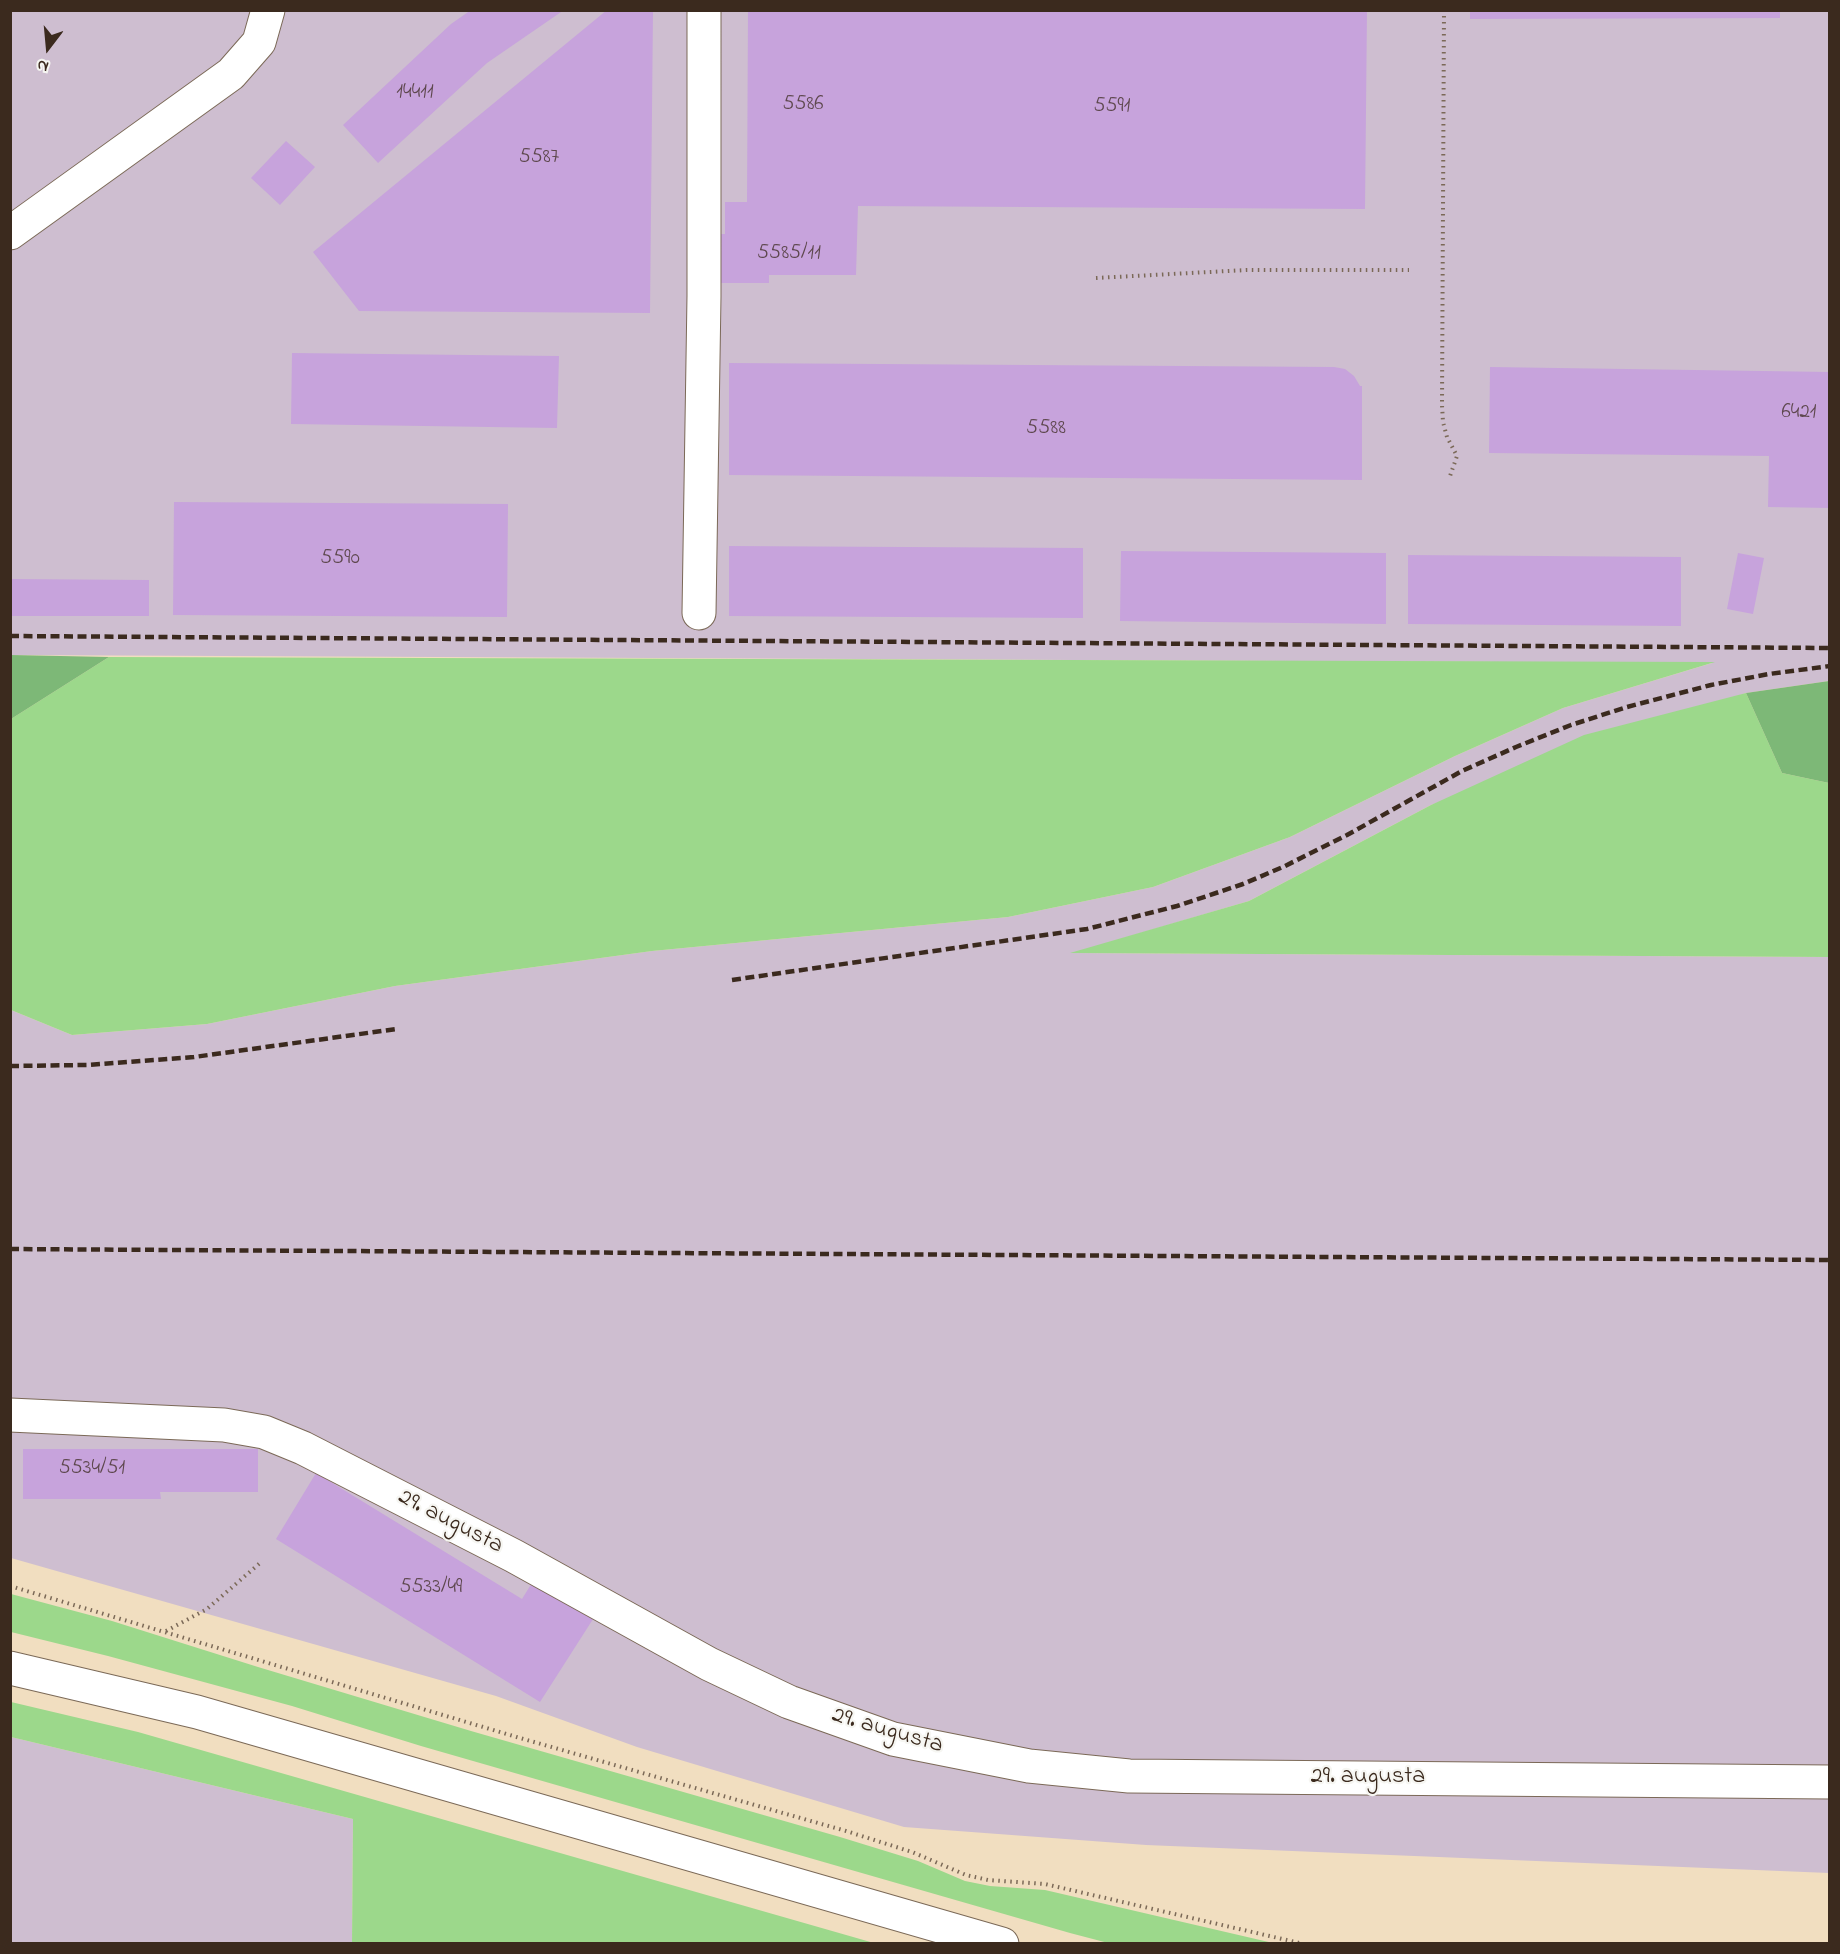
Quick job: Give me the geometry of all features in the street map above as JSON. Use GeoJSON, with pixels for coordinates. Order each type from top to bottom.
{"type":"FeatureCollection","features":[{"type":"Feature","properties":{"kind":"main road"},"geometry":{"type":"LineString","coordinates":[[10,233],[231,74],[259,42],[268,10]]}},
{"type":"Feature","properties":{"kind":"main road"},"geometry":{"type":"LineString","coordinates":[[699,613],[704,296],[704,10]]}},
{"type":"Feature","properties":{"kind":"main road","name":"29. augusta"},"geometry":{"type":"LineString","coordinates":[[10,1415],[224,1425],[264,1432],[303,1448],[514,1556],[719,1668],[789,1702],[893,1739],[1029,1766],[1129,1776],[1830,1782]]}},
{"type":"Feature","properties":{"kind":"main road"},"geometry":{"type":"LineString","coordinates":[[10,1668],[197,1712],[1002,1944]]}},
{"type":"Feature","properties":{"kind":"path"},"geometry":{"type":"LineString","coordinates":[[1444,10],[1442,413],[1448,437],[1457,456],[1449,479]]}},
{"type":"Feature","properties":{"kind":"path"},"geometry":{"type":"LineString","coordinates":[[1096,278],[1247,270],[1409,270]]}},
{"type":"Feature","properties":{"kind":"path"},"geometry":{"type":"LineString","coordinates":[[165,1632],[207,1609],[260,1563]]}},
{"type":"Feature","properties":{"kind":"path"},"geometry":{"type":"LineString","coordinates":[[10,1586],[520,1738],[846,1831],[912,1852],[966,1875],[988,1880],[1045,1884],[1304,1944]]}},
{"type":"Feature","properties":{"kind":"shaded area"},"geometry":{"type":"Polygon","coordinates":[[[10,11],[1829,11],[1829,681],[1746,693],[1431,805],[1249,901],[1073,953],[1829,957],[1829,1873],[1146,1845],[904,1827],[637,1747],[496,1696],[11,1558],[11,1010],[72,1035],[207,1024],[395,986],[652,951],[1008,917],[1153,887],[1290,837],[1455,756],[1563,708],[1712,663],[11,655],[10,11]]]}},
{"type":"Feature","properties":{"kind":"shaded area"},"geometry":{"type":"Polygon","coordinates":[[[11,1737],[353,1819],[352,1943],[11,1944],[11,1737]]]}},
{"type":"Feature","properties":{"kind":"green space"},"geometry":{"type":"Polygon","coordinates":[[[11,655],[109,657],[11,719],[11,655]]]}},
{"type":"Feature","properties":{"kind":"green space"},"geometry":{"type":"Polygon","coordinates":[[[109,657],[1715,662],[1563,708],[1455,756],[1290,837],[1153,887],[1008,917],[652,951],[395,986],[207,1024],[72,1035],[11,1010],[11,719],[109,657]]]}},
{"type":"Feature","properties":{"kind":"green space"},"geometry":{"type":"Polygon","coordinates":[[[1829,681],[1829,783],[1782,773],[1746,693],[1829,681]]]}},
{"type":"Feature","properties":{"kind":"green space"},"geometry":{"type":"Polygon","coordinates":[[[1746,693],[1782,773],[1829,783],[1829,957],[1070,953],[1249,901],[1431,805],[1584,735],[1746,693]]]}},
{"type":"Feature","properties":{"kind":"green space"},"geometry":{"type":"Polygon","coordinates":[[[11,1594],[112,1621],[471,1731],[840,1837],[918,1861],[965,1881],[990,1886],[1045,1890],[1273,1943],[1112,1944],[1070,1933],[421,1746],[292,1706],[11,1632],[11,1594]]]}},
{"type":"Feature","properties":{"kind":"green space"},"geometry":{"type":"Polygon","coordinates":[[[11,1702],[138,1732],[874,1943],[352,1943],[353,1819],[11,1737],[11,1702]]]}},
{"type":"Feature","properties":{"kind":"building"},"geometry":{"type":"Polygon","coordinates":[[[471,10],[564,10],[487,63],[378,163],[343,125],[451,24],[471,10]]]}},
{"type":"Feature","properties":{"kind":"building"},"geometry":{"type":"Polygon","coordinates":[[[607,10],[653,10],[650,313],[359,311],[313,252],[607,10]]]}},
{"type":"Feature","properties":{"kind":"building"},"geometry":{"type":"Polygon","coordinates":[[[748,10],[1367,10],[1365,209],[858,206],[856,275],[769,275],[769,283],[721,283],[721,234],[725,234],[725,202],[747,202],[748,10]]]}},
{"type":"Feature","properties":{"kind":"building"},"geometry":{"type":"Polygon","coordinates":[[[1470,10],[1780,10],[1780,18],[1470,19],[1470,10]]]}},
{"type":"Feature","properties":{"kind":"building"},"geometry":{"type":"Polygon","coordinates":[[[286,141],[315,167],[280,205],[251,178],[286,141]]]}},
{"type":"Feature","properties":{"kind":"building"},"geometry":{"type":"Polygon","coordinates":[[[292,353],[559,356],[557,428],[291,424],[292,353]]]}},
{"type":"Feature","properties":{"kind":"building"},"geometry":{"type":"Polygon","coordinates":[[[729,363],[1334,367],[1345,369],[1362,386],[1362,480],[729,475],[729,363]]]}},
{"type":"Feature","properties":{"kind":"building"},"geometry":{"type":"Polygon","coordinates":[[[1490,367],[1830,372],[1830,508],[1768,507],[1769,456],[1489,453],[1490,367]]]}},
{"type":"Feature","properties":{"kind":"building"},"geometry":{"type":"Polygon","coordinates":[[[174,502],[508,504],[507,617],[173,615],[174,502]]]}},
{"type":"Feature","properties":{"kind":"building"},"geometry":{"type":"Polygon","coordinates":[[[729,546],[1083,548],[1083,618],[729,616],[729,546]]]}},
{"type":"Feature","properties":{"kind":"building"},"geometry":{"type":"Polygon","coordinates":[[[1121,551],[1386,553],[1386,624],[1120,621],[1121,551]]]}},
{"type":"Feature","properties":{"kind":"building"},"geometry":{"type":"Polygon","coordinates":[[[1738,553],[1764,558],[1753,614],[1727,609],[1738,553]]]}},
{"type":"Feature","properties":{"kind":"building"},"geometry":{"type":"Polygon","coordinates":[[[1408,555],[1681,557],[1681,626],[1408,624],[1408,555]]]}},
{"type":"Feature","properties":{"kind":"building"},"geometry":{"type":"Polygon","coordinates":[[[10,579],[149,580],[149,616],[10,616],[10,579]]]}},
{"type":"Feature","properties":{"kind":"building"},"geometry":{"type":"Polygon","coordinates":[[[23,1449],[258,1449],[258,1492],[160,1492],[161,1499],[23,1499],[23,1449]]]}},
{"type":"Feature","properties":{"kind":"building"},"geometry":{"type":"Polygon","coordinates":[[[316,1473],[522,1599],[535,1578],[595,1616],[540,1702],[276,1539],[316,1473]]]}},
{"type":"Feature","properties":{"kind":"railway"},"geometry":{"type":"LineString","coordinates":[[10,636],[1830,648]]}},
{"type":"Feature","properties":{"kind":"railway"},"geometry":{"type":"LineString","coordinates":[[732,980],[1087,929],[1177,906],[1243,884],[1285,866],[1347,835],[1462,771],[1571,725],[1627,707],[1711,685],[1830,666]]}},
{"type":"Feature","properties":{"kind":"railway"},"geometry":{"type":"LineString","coordinates":[[10,1066],[87,1065],[194,1057],[396,1029]]}},
{"type":"Feature","properties":{"kind":"railway"},"geometry":{"type":"LineString","coordinates":[[10,1249],[1830,1260]]}}]}
